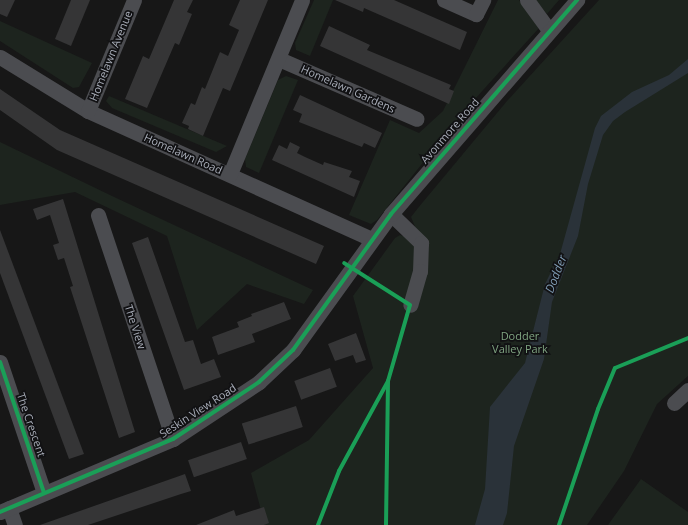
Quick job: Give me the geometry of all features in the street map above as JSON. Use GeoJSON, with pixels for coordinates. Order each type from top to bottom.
{"type":"FeatureCollection","features":[{"type":"Feature","properties":{"kind":"street","name":"Homelawn Avenue"},"geometry":{"type":"LineString","coordinates":[[88,111],[134,0]]}},
{"type":"Feature","properties":{"kind":"street"},"geometry":{"type":"LineString","coordinates":[[230,174],[279,59],[302,0]]}},
{"type":"Feature","properties":{"kind":"street"},"geometry":{"type":"LineString","coordinates":[[444,0],[476,14],[483,0]]}},
{"type":"Feature","properties":{"kind":"street"},"geometry":{"type":"LineString","coordinates":[[527,0],[549,30]]}},
{"type":"Feature","properties":{"kind":"street","name":"Avonmore Road"},"geometry":{"type":"LineString","coordinates":[[344,280],[391,214],[549,30],[577,0]]}},
{"type":"Feature","properties":{"kind":"street","name":"Homelawn Road"},"geometry":{"type":"LineString","coordinates":[[0,57],[88,111],[372,239]]}},
{"type":"Feature","properties":{"kind":"street","name":"Homelawn Gardens"},"geometry":{"type":"LineString","coordinates":[[279,59],[417,119]]}},
{"type":"Feature","properties":{"kind":"street"},"geometry":{"type":"LineString","coordinates":[[391,214],[416,236],[421,243],[422,253],[410,305]]}},
{"type":"Feature","properties":{"kind":"street","name":"The View"},"geometry":{"type":"LineString","coordinates":[[98,215],[174,439]]}},
{"type":"Feature","properties":{"kind":"street","name":"Seskin View Road"},"geometry":{"type":"LineString","coordinates":[[5,510],[174,439],[264,376],[293,350],[344,280]]}},
{"type":"Feature","properties":{"kind":"street","name":"The Crescent"},"geometry":{"type":"LineString","coordinates":[[1,366],[44,493]]}},
{"type":"Feature","properties":{"kind":"street"},"geometry":{"type":"LineString","coordinates":[[674,404],[688,390]]}},
{"type":"Feature","properties":{"kind":"street"},"geometry":{"type":"LineString","coordinates":[[5,510],[15,525]]}},
{"type":"Feature","properties":{"kind":"green space"},"geometry":{"type":"Polygon","coordinates":[[[314,0],[333,0],[310,56],[296,50],[295,43],[314,0]]]}},
{"type":"Feature","properties":{"kind":"green space"},"geometry":{"type":"Polygon","coordinates":[[[498,0],[519,0],[539,28],[465,110],[377,220],[371,224],[349,215],[390,120],[419,133],[443,111],[498,0]]]}},
{"type":"Feature","properties":{"kind":"green space"},"geometry":{"type":"Polygon","coordinates":[[[535,0],[559,0],[547,14],[535,0]]]}},
{"type":"Feature","properties":{"kind":"green space","name":"Dodder Valley Park"},"geometry":{"type":"Polygon","coordinates":[[[599,0],[688,0],[688,376],[657,404],[624,471],[587,525],[265,525],[251,473],[309,440],[373,368],[353,296],[395,238],[400,235],[406,237],[416,229],[411,217],[418,208],[507,101],[599,0]]]}},
{"type":"Feature","properties":{"kind":"green space"},"geometry":{"type":"Polygon","coordinates":[[[0,21],[92,63],[79,87],[73,88],[0,41],[0,21]]]}},
{"type":"Feature","properties":{"kind":"green space"},"geometry":{"type":"Polygon","coordinates":[[[286,76],[298,80],[259,173],[246,167],[245,159],[278,80],[286,76]]]}},
{"type":"Feature","properties":{"kind":"green space"},"geometry":{"type":"Polygon","coordinates":[[[109,96],[227,146],[216,152],[112,108],[106,101],[109,96]]]}},
{"type":"Feature","properties":{"kind":"green space"},"geometry":{"type":"Polygon","coordinates":[[[0,142],[313,290],[304,304],[247,284],[197,330],[167,236],[75,192],[0,205],[0,142]]]}},
{"type":"Feature","properties":{"kind":"green space"},"geometry":{"type":"Polygon","coordinates":[[[641,479],[688,512],[688,525],[608,525],[641,479]]]}},
{"type":"Feature","properties":{"kind":"water","name":"Dodder"},"geometry":{"type":"Polygon","coordinates":[[[688,59],[688,73],[625,112],[613,121],[603,135],[588,184],[578,236],[552,302],[544,359],[514,446],[507,513],[503,525],[475,525],[485,489],[490,407],[525,363],[545,284],[560,254],[595,128],[601,116],[632,92],[669,75],[688,59]]]}},
{"type":"Feature","properties":{"kind":"building"},"geometry":{"type":"Polygon","coordinates":[[[0,0],[15,0],[7,17],[0,14],[0,0]]]}},
{"type":"Feature","properties":{"kind":"building"},"geometry":{"type":"Polygon","coordinates":[[[71,0],[90,0],[71,46],[55,39],[71,0]]]}},
{"type":"Feature","properties":{"kind":"building"},"geometry":{"type":"Polygon","coordinates":[[[174,0],[193,0],[187,12],[192,14],[179,45],[175,43],[147,108],[125,99],[143,56],[149,59],[174,0]]]}},
{"type":"Feature","properties":{"kind":"building"},"geometry":{"type":"Polygon","coordinates":[[[240,0],[268,0],[230,91],[223,88],[203,136],[188,129],[189,126],[182,123],[191,103],[195,105],[202,87],[205,89],[220,52],[228,56],[239,30],[229,25],[240,0]]]}},
{"type":"Feature","properties":{"kind":"building"},"geometry":{"type":"Polygon","coordinates":[[[335,0],[394,0],[467,32],[460,50],[364,8],[363,12],[335,0]]]}},
{"type":"Feature","properties":{"kind":"building"},"geometry":{"type":"Polygon","coordinates":[[[329,26],[370,45],[367,50],[451,85],[449,89],[454,91],[449,104],[320,46],[329,26]]]}},
{"type":"Feature","properties":{"kind":"building"},"geometry":{"type":"Polygon","coordinates":[[[0,89],[60,130],[324,246],[316,264],[57,150],[0,110],[0,89]]]}},
{"type":"Feature","properties":{"kind":"building"},"geometry":{"type":"Polygon","coordinates":[[[300,95],[382,133],[375,148],[364,143],[362,147],[299,122],[302,114],[293,110],[300,95]]]}},
{"type":"Feature","properties":{"kind":"building"},"geometry":{"type":"Polygon","coordinates":[[[290,142],[300,147],[297,153],[305,157],[323,165],[324,162],[352,171],[349,177],[360,181],[354,197],[272,160],[279,145],[287,149],[290,142]]]}},
{"type":"Feature","properties":{"kind":"building"},"geometry":{"type":"Polygon","coordinates":[[[63,199],[135,432],[119,438],[70,287],[73,286],[64,258],[58,260],[53,245],[59,243],[50,215],[37,220],[33,209],[63,199]]]}},
{"type":"Feature","properties":{"kind":"building"},"geometry":{"type":"Polygon","coordinates":[[[0,230],[84,454],[69,459],[0,273],[0,230]]]}},
{"type":"Feature","properties":{"kind":"building"},"geometry":{"type":"Polygon","coordinates":[[[148,237],[185,342],[193,340],[201,364],[214,359],[221,377],[184,390],[132,243],[148,237]]]}},
{"type":"Feature","properties":{"kind":"building"},"geometry":{"type":"Polygon","coordinates":[[[284,302],[291,319],[252,334],[255,342],[218,355],[212,337],[239,327],[237,322],[252,316],[251,314],[284,302]]]}},
{"type":"Feature","properties":{"kind":"building"},"geometry":{"type":"Polygon","coordinates":[[[356,333],[366,360],[356,363],[353,355],[335,361],[328,344],[356,333]]]}},
{"type":"Feature","properties":{"kind":"building"},"geometry":{"type":"Polygon","coordinates":[[[330,368],[337,387],[301,400],[294,381],[330,368]]]}},
{"type":"Feature","properties":{"kind":"building"},"geometry":{"type":"Polygon","coordinates":[[[296,406],[303,427],[249,445],[242,424],[296,406]]]}},
{"type":"Feature","properties":{"kind":"building"},"geometry":{"type":"Polygon","coordinates":[[[241,442],[247,459],[194,477],[188,460],[241,442]]]}},
{"type":"Feature","properties":{"kind":"building"},"geometry":{"type":"Polygon","coordinates":[[[185,474],[191,491],[88,525],[40,525],[185,474]]]}},
{"type":"Feature","properties":{"kind":"building"},"geometry":{"type":"Polygon","coordinates":[[[264,507],[269,523],[264,525],[196,525],[234,510],[236,516],[264,507]]]}},
{"type":"Feature","properties":{"kind":"cycle path"},"geometry":{"type":"LineString","coordinates":[[0,512],[173,439],[259,382],[293,350],[391,214],[577,0]]}},
{"type":"Feature","properties":{"kind":"cycle path"},"geometry":{"type":"LineString","coordinates":[[318,525],[339,471],[388,381],[410,305],[344,263]]}},
{"type":"Feature","properties":{"kind":"cycle path"},"geometry":{"type":"LineString","coordinates":[[559,525],[598,409],[615,368],[688,338]]}},
{"type":"Feature","properties":{"kind":"cycle path"},"geometry":{"type":"LineString","coordinates":[[0,362],[44,493]]}},
{"type":"Feature","properties":{"kind":"cycle path"},"geometry":{"type":"LineString","coordinates":[[386,525],[388,381]]}}]}
